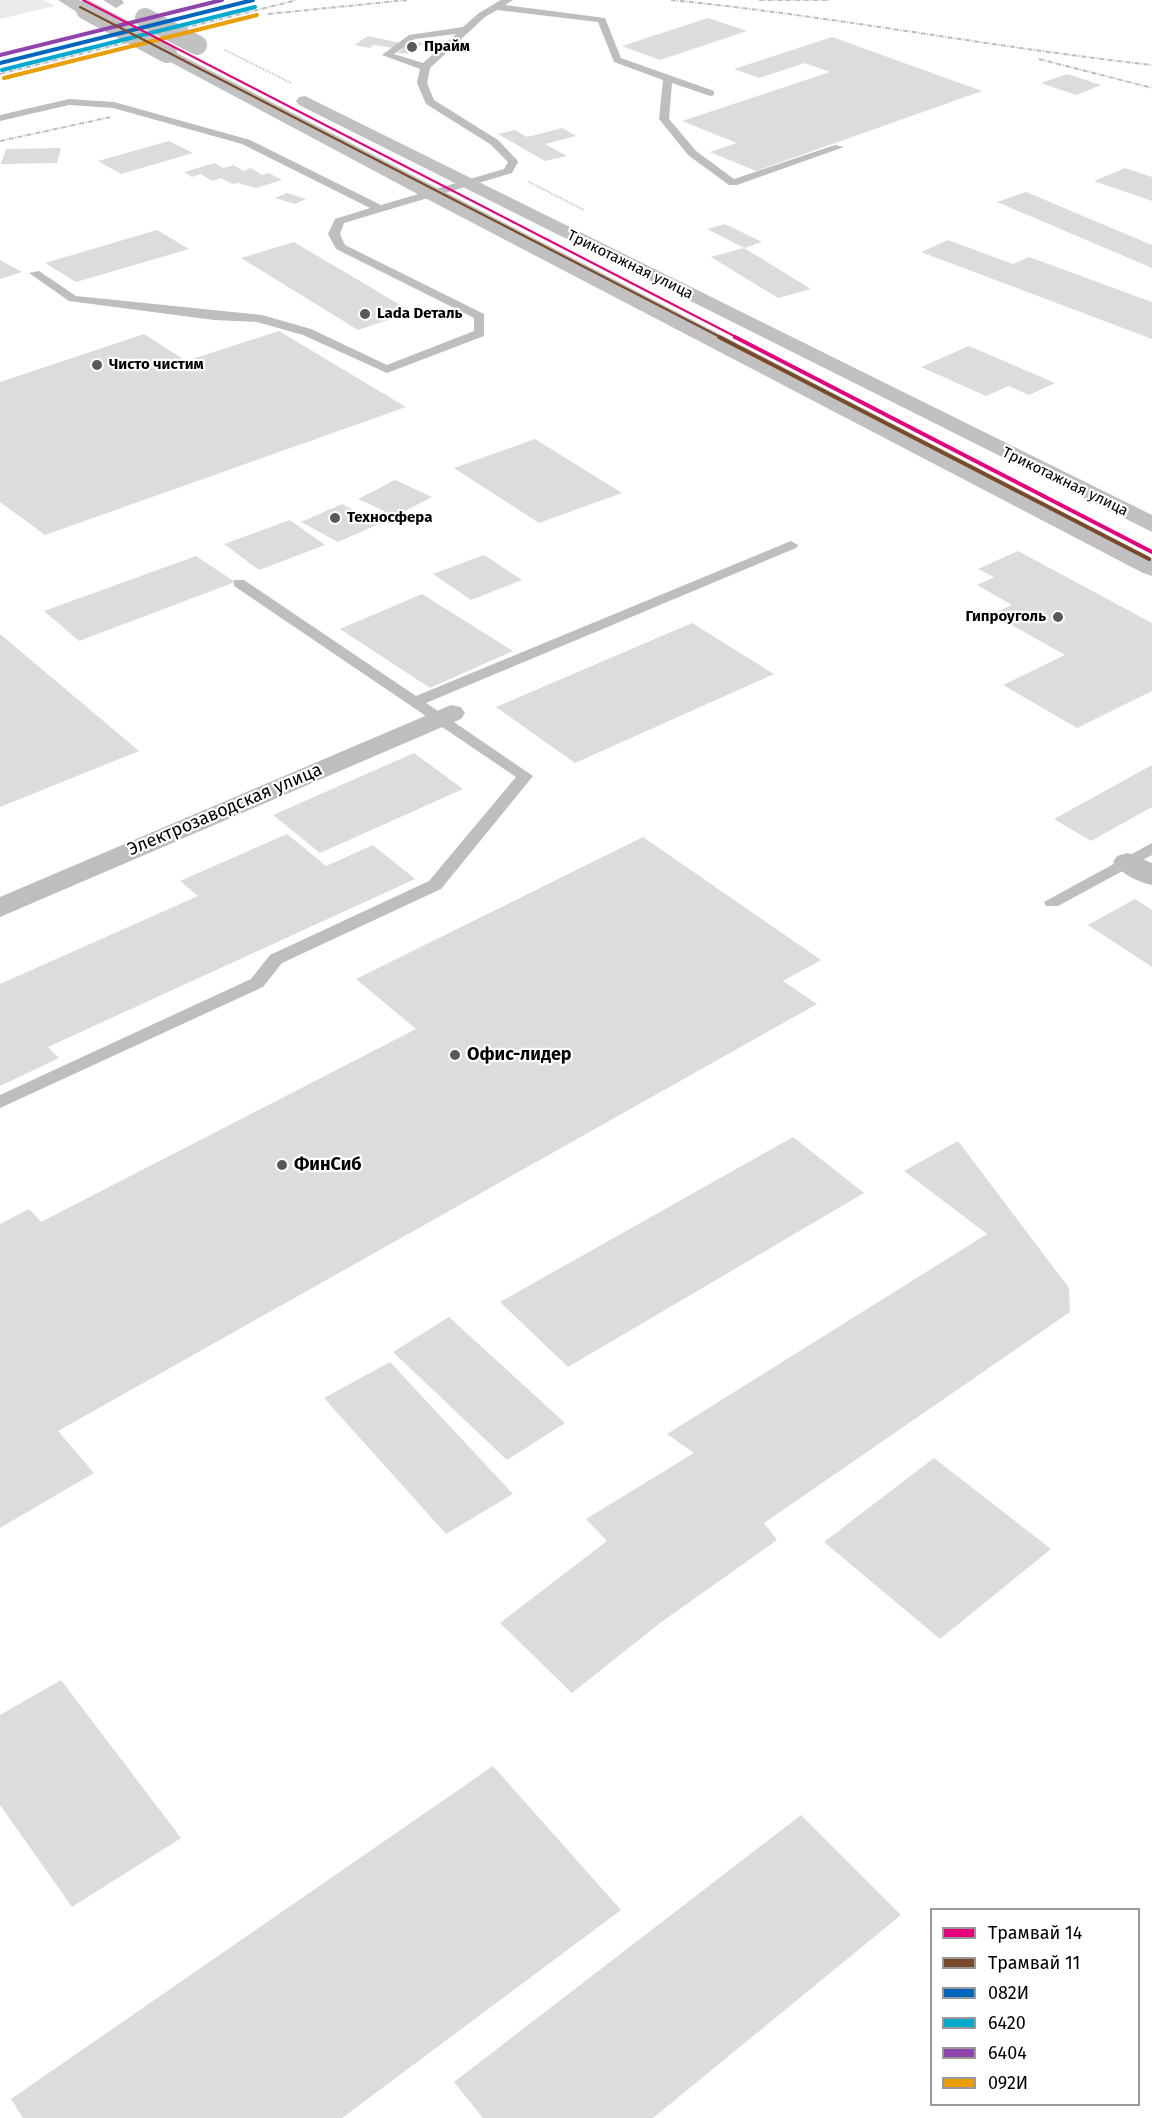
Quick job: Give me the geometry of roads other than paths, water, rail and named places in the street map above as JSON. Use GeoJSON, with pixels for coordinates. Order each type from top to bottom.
{"type":"FeatureCollection","features":[{"type":"Feature","properties":{"kind":"main road","name":"Трикотажная улица"},"geometry":{"type":"LineString","coordinates":[[66,0],[432,194],[1152,568]]}},
{"type":"Feature","properties":{"kind":"main road"},"geometry":{"type":"LineString","coordinates":[[114,1],[218,56]]}},
{"type":"Feature","properties":{"kind":"main road","name":"Трикотажная улица"},"geometry":{"type":"LineString","coordinates":[[290,93],[465,183],[1152,525]]}},
{"type":"Feature","properties":{"kind":"street","name":"Электрозаводская улица"},"geometry":{"type":"LineString","coordinates":[[1,906],[445,716]]}},
{"type":"Feature","properties":{"kind":"lane"},"geometry":{"type":"LineString","coordinates":[[35,273],[73,299],[214,316],[258,318],[308,332],[387,369],[480,333],[480,316],[340,247],[334,234],[339,221],[507,171],[513,162],[494,142],[430,102],[422,83],[425,67],[465,30],[508,0]]}},
{"type":"Feature","properties":{"kind":"lane"},"geometry":{"type":"LineString","coordinates":[[495,7],[602,20],[617,60],[710,93]]}},
{"type":"Feature","properties":{"kind":"lane"},"geometry":{"type":"LineString","coordinates":[[425,67],[387,55],[411,37],[465,30]]}},
{"type":"Feature","properties":{"kind":"lane"},"geometry":{"type":"LineString","coordinates":[[668,78],[664,119],[693,153],[733,183],[839,147]]}},
{"type":"Feature","properties":{"kind":"lane"},"geometry":{"type":"LineString","coordinates":[[0,118],[69,102],[114,105],[246,142],[380,209]]}},
{"type":"Feature","properties":{"kind":"lane"},"geometry":{"type":"LineString","coordinates":[[415,702],[791,545]]}},
{"type":"Feature","properties":{"kind":"lane"},"geometry":{"type":"LineString","coordinates":[[0,1102],[257,983],[276,959],[435,885],[525,776],[445,716],[415,702],[239,583]]}},
{"type":"Feature","properties":{"kind":"lane"},"geometry":{"type":"LineString","coordinates":[[1052,902],[1144,862]]}},
{"type":"Feature","properties":{"kind":"railway"},"geometry":{"type":"LineString","coordinates":[[0,74],[297,0]]}},
{"type":"Feature","properties":{"kind":"railway"},"geometry":{"type":"LineString","coordinates":[[268,14],[407,0]]}},
{"type":"Feature","properties":{"kind":"railway"},"geometry":{"type":"LineString","coordinates":[[671,0],[791,14],[1032,50],[1152,65]]}},
{"type":"Feature","properties":{"kind":"railway"},"geometry":{"type":"LineString","coordinates":[[759,0],[829,0]]}},
{"type":"Feature","properties":{"kind":"railway"},"geometry":{"type":"LineString","coordinates":[[1039,59],[1152,88]]}},
{"type":"Feature","properties":{"kind":"railway"},"geometry":{"type":"LineString","coordinates":[[0,141],[111,117]]}},
{"type":"Feature","properties":{"kind":"tram line","name":"14"},"geometry":{"type":"LineString","coordinates":[[83,0],[1152,552]]}},
{"type":"Feature","properties":{"kind":"tram line","name":"11"},"geometry":{"type":"LineString","coordinates":[[80,7],[1149,559]]}},
{"type":"Feature","properties":{"kind":"place","name":"Прайм"},"geometry":{"type":"Point","coordinates":[412,47]}},
{"type":"Feature","properties":{"kind":"place","name":"Lada Dеталь"},"geometry":{"type":"Point","coordinates":[365,314]}},
{"type":"Feature","properties":{"kind":"place","name":"Чисто чистим"},"geometry":{"type":"Point","coordinates":[97,365]}},
{"type":"Feature","properties":{"kind":"place","name":"Техносфера"},"geometry":{"type":"Point","coordinates":[335,518]}},
{"type":"Feature","properties":{"kind":"place","name":"Гипроуголь"},"geometry":{"type":"Point","coordinates":[1058,617]}},
{"type":"Feature","properties":{"kind":"place","name":"Офис-лидер"},"geometry":{"type":"Point","coordinates":[455,1055]}},
{"type":"Feature","properties":{"kind":"place","name":"ФинСиб"},"geometry":{"type":"Point","coordinates":[282,1165]}}]}
